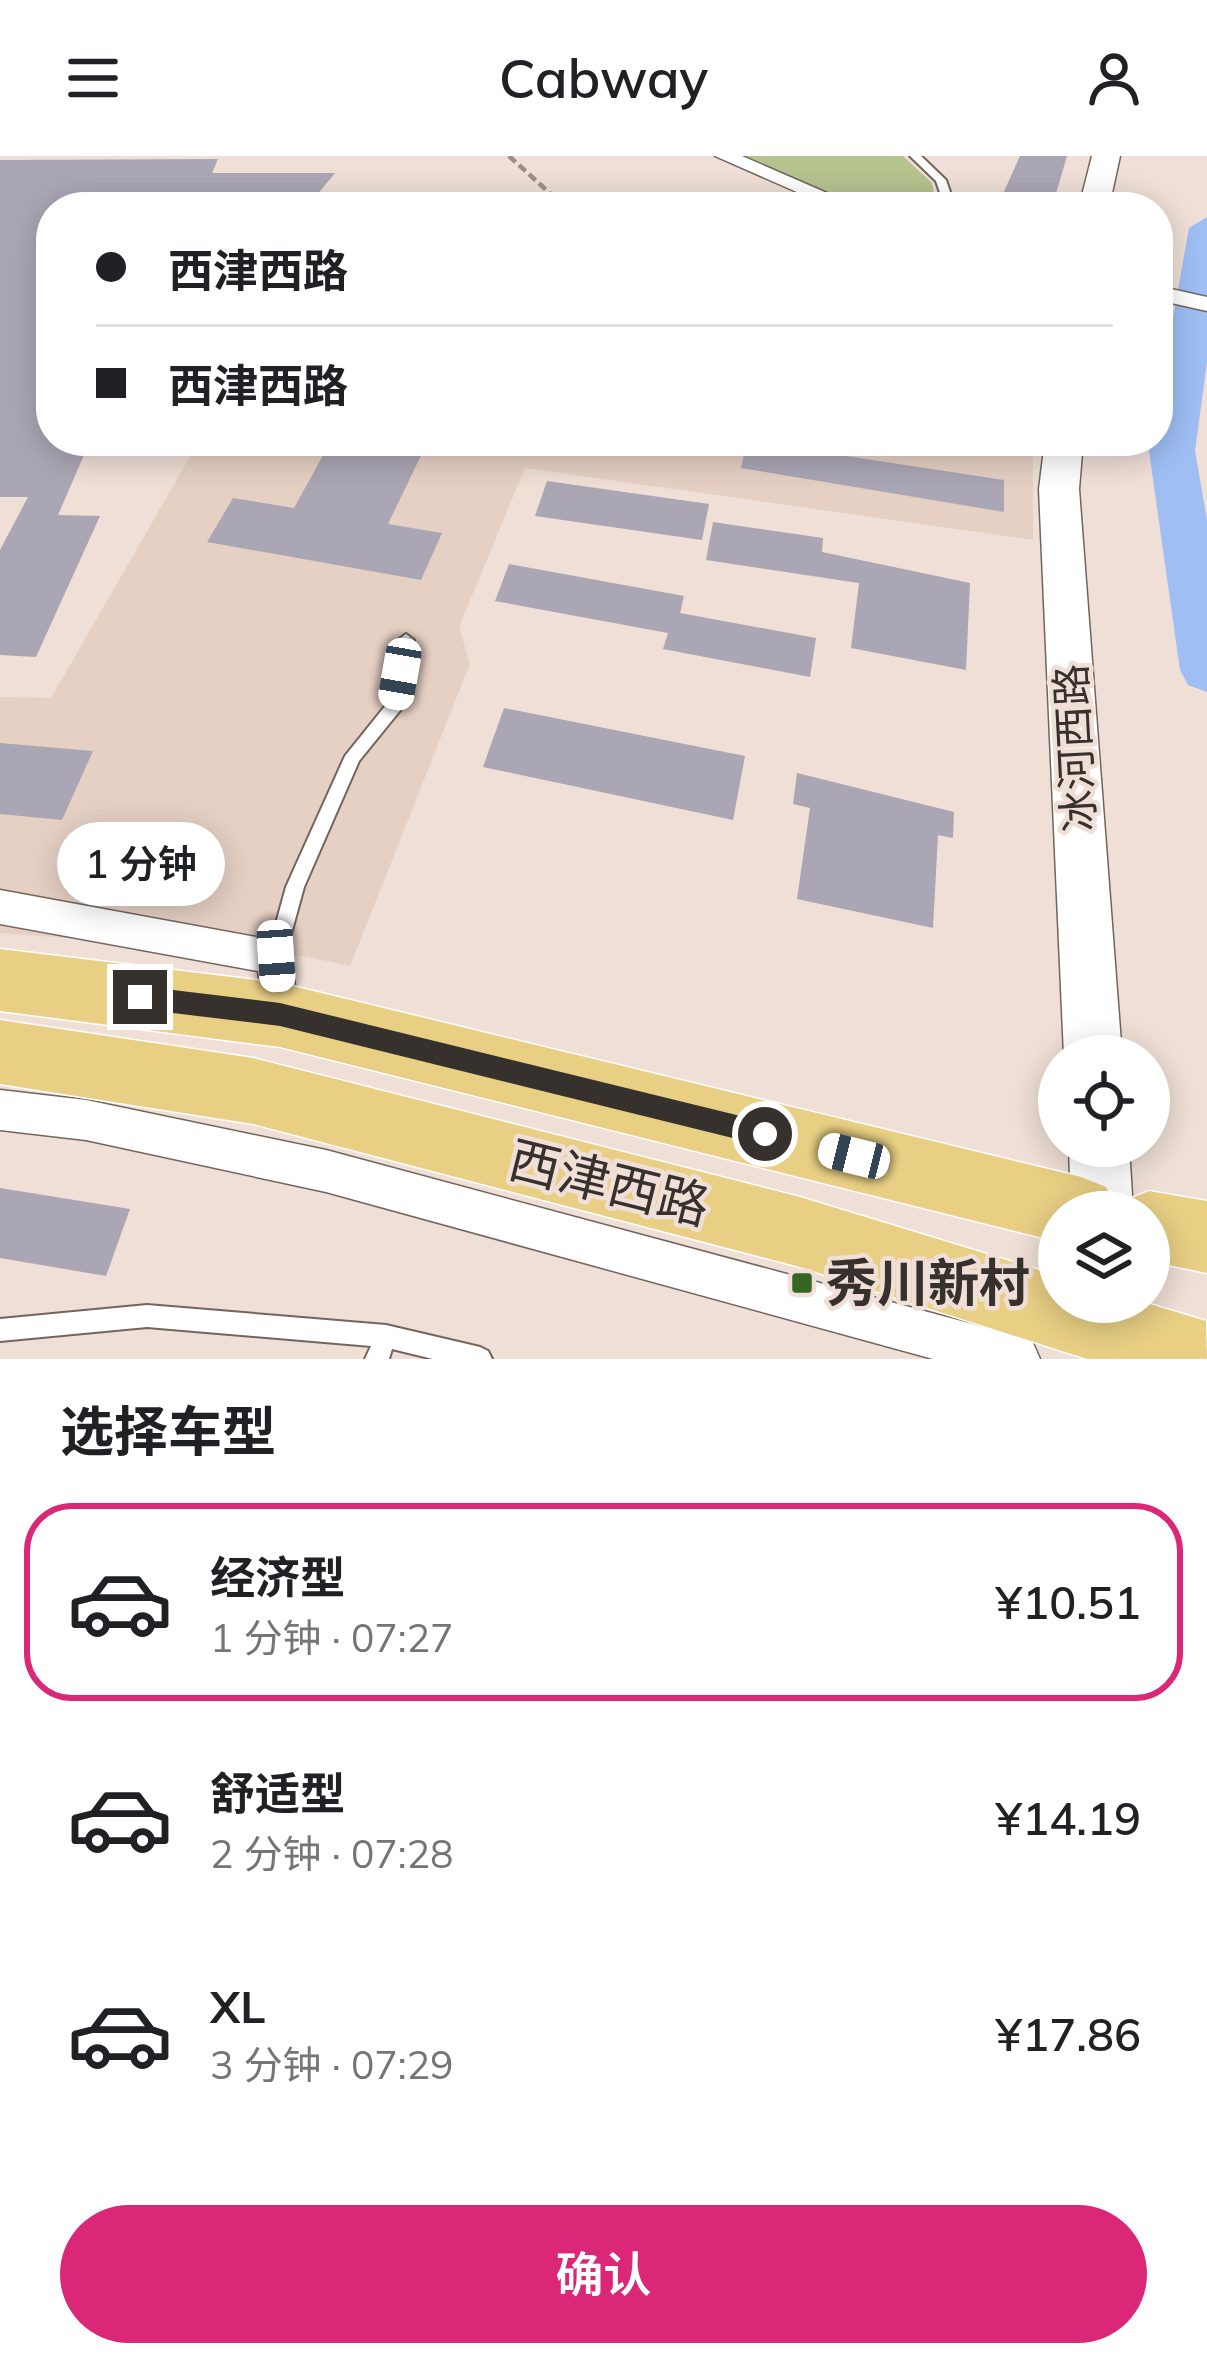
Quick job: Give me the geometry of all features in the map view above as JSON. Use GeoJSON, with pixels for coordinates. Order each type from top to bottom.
{"type":"FeatureCollection","features":[{"type":"Feature","properties":{"kind":"main road"},"geometry":{"type":"LineString","coordinates":[[1098,192],[1106,156]]}},
{"type":"Feature","properties":{"kind":"main road","name":"冰河西路"},"geometry":{"type":"LineString","coordinates":[[1062,456],[1059,489],[1092,1035]]}},
{"type":"Feature","properties":{"kind":"main road","name":"西津西路"},"geometry":{"type":"LineString","coordinates":[[0,980],[278,986],[1038,1200]]}},
{"type":"Feature","properties":{"kind":"main road","name":"西津西路"},"geometry":{"type":"LineString","coordinates":[[0,1052],[253,1091],[800,1232],[1206,1359]]}},
{"type":"Feature","properties":{"kind":"street"},"geometry":{"type":"LineString","coordinates":[[725,156],[812,192]]}},
{"type":"Feature","properties":{"kind":"street"},"geometry":{"type":"LineString","coordinates":[[1173,296],[1207,304]]}},
{"type":"Feature","properties":{"kind":"street"},"geometry":{"type":"LineString","coordinates":[[0,907],[278,986]]}},
{"type":"Feature","properties":{"kind":"street"},"geometry":{"type":"LineString","coordinates":[[0,1110],[86,1120],[326,1172],[1017,1359]]}},
{"type":"Feature","properties":{"kind":"lane"},"geometry":{"type":"LineString","coordinates":[[915,156],[940,180],[944,192]]}},
{"type":"Feature","properties":{"kind":"lane"},"geometry":{"type":"LineString","coordinates":[[278,986],[295,886],[353,756],[394,708],[406,640]]}},
{"type":"Feature","properties":{"kind":"lane"},"geometry":{"type":"LineString","coordinates":[[0,1330],[147,1316],[480,1359]]}},
{"type":"Feature","properties":{"kind":"path"},"geometry":{"type":"LineString","coordinates":[[509,156],[549,192]]}},
{"type":"Feature","properties":{"kind":"shaded area"},"geometry":{"type":"Polygon","coordinates":[[[190,456],[1033,456],[1033,540],[525,468],[459,627],[470,664],[350,966],[304,956],[0,933],[0,697],[51,698],[190,456]]]}},
{"type":"Feature","properties":{"kind":"green space"},"geometry":{"type":"Polygon","coordinates":[[[740,156],[903,156],[932,183],[934,192],[824,192],[740,156]]]}},
{"type":"Feature","properties":{"kind":"building"},"geometry":{"type":"Polygon","coordinates":[[[1020,156],[1067,156],[1056,192],[1004,192],[1020,156]]]}},
{"type":"Feature","properties":{"kind":"building"},"geometry":{"type":"Polygon","coordinates":[[[218,159],[212,173],[335,173],[319,192],[36,192],[36,456],[84,456],[58,515],[100,516],[36,657],[0,655],[0,550],[28,497],[0,497],[0,160],[218,159]]]}},
{"type":"Feature","properties":{"kind":"building"},"geometry":{"type":"Polygon","coordinates":[[[323,456],[421,456],[388,524],[442,533],[421,580],[207,542],[233,498],[294,508],[323,456]]]}},
{"type":"Feature","properties":{"kind":"building"},"geometry":{"type":"Polygon","coordinates":[[[744,456],[846,456],[1004,480],[1004,512],[741,468],[744,456]]]}},
{"type":"Feature","properties":{"kind":"building"},"geometry":{"type":"Polygon","coordinates":[[[547,481],[709,504],[702,540],[535,516],[547,481]]]}},
{"type":"Feature","properties":{"kind":"building"},"geometry":{"type":"Polygon","coordinates":[[[713,522],[823,538],[822,552],[970,583],[966,670],[851,648],[859,583],[706,560],[713,522]]]}},
{"type":"Feature","properties":{"kind":"building"},"geometry":{"type":"Polygon","coordinates":[[[509,564],[684,596],[680,613],[816,638],[810,677],[663,649],[668,633],[495,601],[509,564]]]}},
{"type":"Feature","properties":{"kind":"building"},"geometry":{"type":"Polygon","coordinates":[[[504,708],[745,756],[733,820],[483,767],[504,708]]]}},
{"type":"Feature","properties":{"kind":"building"},"geometry":{"type":"Polygon","coordinates":[[[0,743],[93,751],[62,820],[0,814],[0,743]]]}},
{"type":"Feature","properties":{"kind":"building"},"geometry":{"type":"Polygon","coordinates":[[[797,773],[954,812],[953,838],[938,835],[933,928],[797,899],[810,808],[793,804],[797,773]]]}},
{"type":"Feature","properties":{"kind":"building"},"geometry":{"type":"Polygon","coordinates":[[[0,1188],[130,1209],[106,1276],[0,1258],[0,1188]]]}},
{"type":"Feature","properties":{"kind":"waterway"},"geometry":{"type":"LineString","coordinates":[[1173,445],[1207,228]]}},
{"type":"Feature","properties":{"kind":"waterway"},"geometry":{"type":"LineString","coordinates":[[1173,456],[1207,670]]}},
{"type":"Feature","properties":{"kind":"place","name":"秀川新村"},"geometry":{"type":"Point","coordinates":[802,1283]}},
{"type":"Feature","properties":{"kind":"route"},"geometry":{"type":"LineString","coordinates":[[140,997],[280,1015],[765,1134]]}}]}
